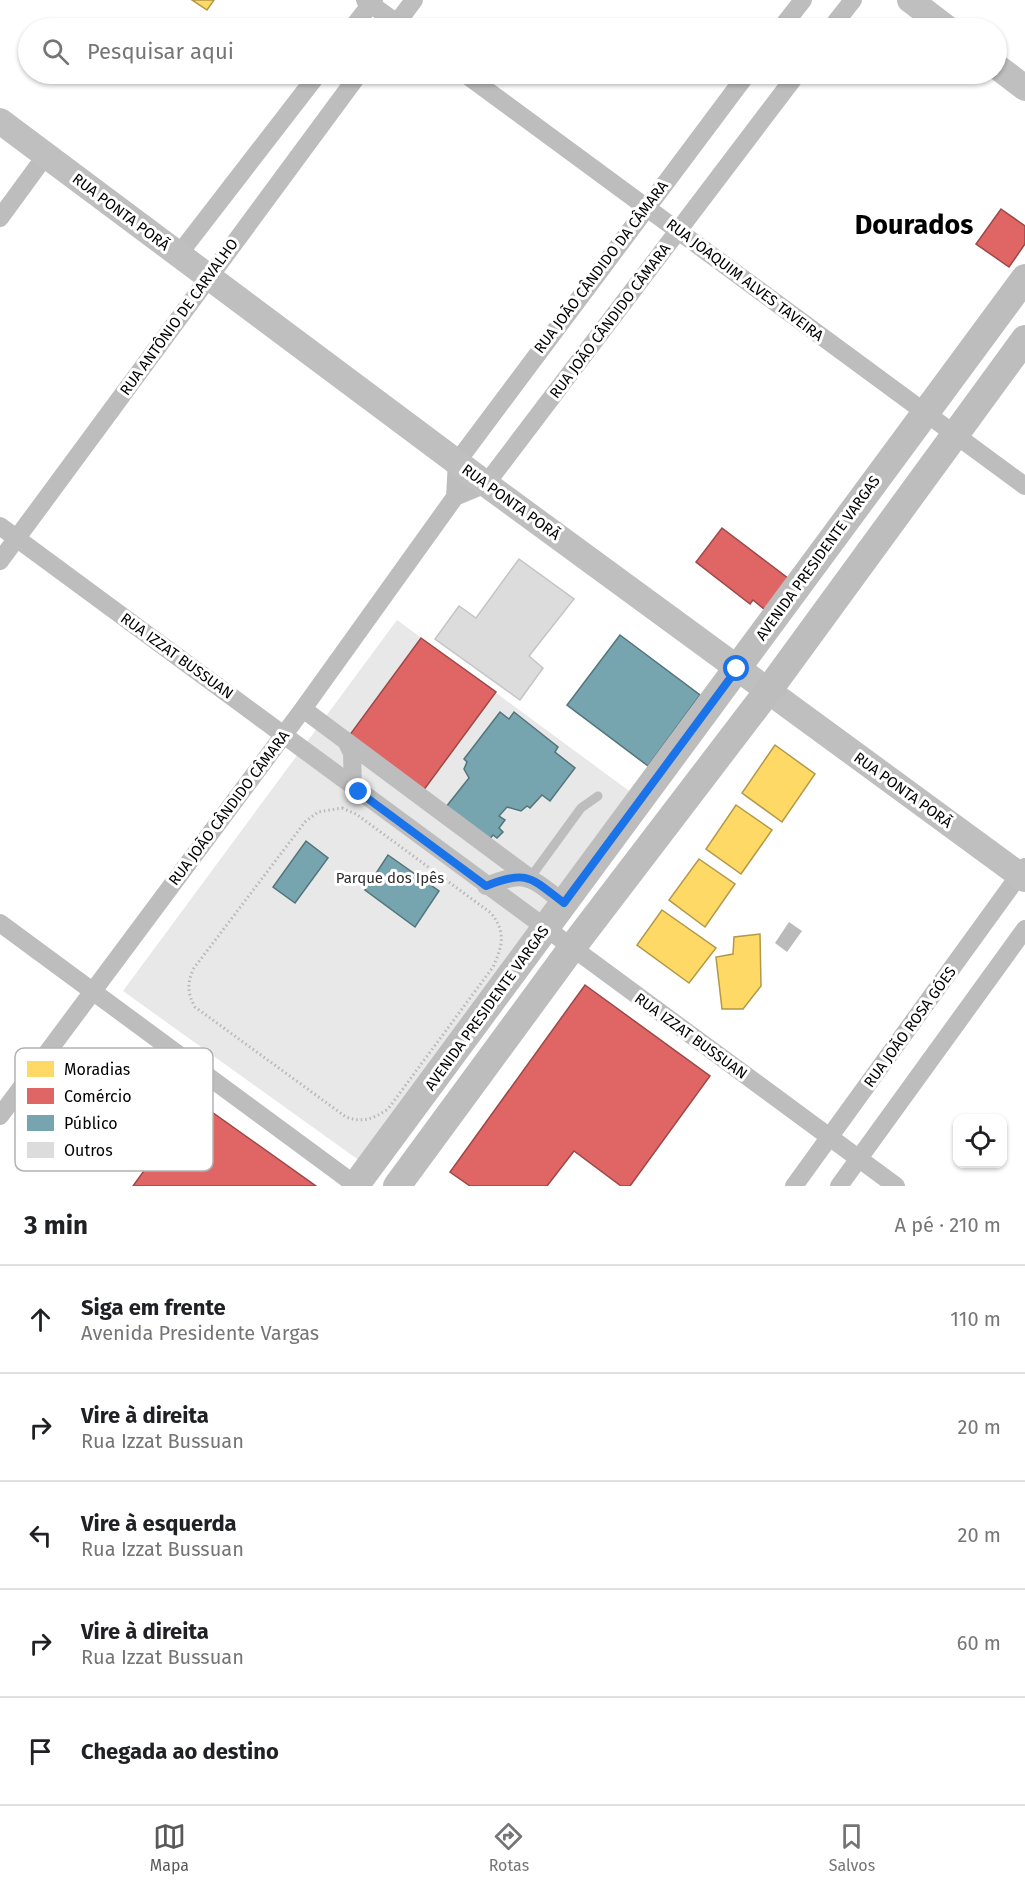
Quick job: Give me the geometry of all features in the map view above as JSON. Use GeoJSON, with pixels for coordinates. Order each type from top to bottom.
{"type":"FeatureCollection","features":[{"type":"Feature","properties":{"kind":"main road","name":"AVENIDA PRESIDENTE VARGAS"},"geometry":{"type":"LineString","coordinates":[[356,1186],[1025,278]]}},
{"type":"Feature","properties":{"kind":"main road"},"geometry":{"type":"LineString","coordinates":[[397,1186],[572,949],[768,691],[1025,339]]}},
{"type":"Feature","properties":{"kind":"street"},"geometry":{"type":"LineString","coordinates":[[403,18],[414,0]]}},
{"type":"Feature","properties":{"kind":"street"},"geometry":{"type":"LineString","coordinates":[[789,18],[803,0]]}},
{"type":"Feature","properties":{"kind":"street"},"geometry":{"type":"LineString","coordinates":[[839,18],[853,0]]}},
{"type":"Feature","properties":{"kind":"street"},"geometry":{"type":"LineString","coordinates":[[910,0],[934,18]]}},
{"type":"Feature","properties":{"kind":"street"},"geometry":{"type":"LineString","coordinates":[[359,18],[370,1],[388,18]]}},
{"type":"Feature","properties":{"kind":"street"},"geometry":{"type":"LineString","coordinates":[[1007,74],[1025,88]]}},
{"type":"Feature","properties":{"kind":"street"},"geometry":{"type":"LineString","coordinates":[[178,254],[310,84]]}},
{"type":"Feature","properties":{"kind":"street","name":"RUA ANTÔNIO DE CARVALHO"},"geometry":{"type":"LineString","coordinates":[[0,561],[352,84]]}},
{"type":"Feature","properties":{"kind":"street","name":"RUA JOAQUIM ALVES TAVEIRA"},"geometry":{"type":"LineString","coordinates":[[479,84],[1025,486]]}},
{"type":"Feature","properties":{"kind":"street","name":"RUA JOÃO CÂNDIDO DA CÂMARA"},"geometry":{"type":"LineString","coordinates":[[457,462],[739,84]]}},
{"type":"Feature","properties":{"kind":"street","name":"RUA JOÃO CÂNDIDO CÂMARA"},"geometry":{"type":"LineString","coordinates":[[486,484],[789,84]]}},
{"type":"Feature","properties":{"kind":"street","name":"RUA PONTA PORÃ"},"geometry":{"type":"LineString","coordinates":[[0,121],[737,669],[1023,874]]}},
{"type":"Feature","properties":{"kind":"street"},"geometry":{"type":"LineString","coordinates":[[0,218],[46,155]]}},
{"type":"Feature","properties":{"kind":"street"},"geometry":{"type":"LineString","coordinates":[[457,462],[455,497],[486,484]]}},
{"type":"Feature","properties":{"kind":"street","name":"RUA JOÃO CÂNDIDO CÂMARA"},"geometry":{"type":"LineString","coordinates":[[51,1048],[284,735],[455,497]]}},
{"type":"Feature","properties":{"kind":"street","name":"RUA IZZAT BUSSUAN"},"geometry":{"type":"LineString","coordinates":[[0,526],[544,930],[896,1186]]}},
{"type":"Feature","properties":{"kind":"street"},"geometry":{"type":"LineString","coordinates":[[303,709],[564,903]]}},
{"type":"Feature","properties":{"kind":"street"},"geometry":{"type":"LineString","coordinates":[[347,743],[352,753],[353,787]]}},
{"type":"Feature","properties":{"kind":"street","name":"RUA JOÃO ROSA GÓES"},"geometry":{"type":"LineString","coordinates":[[794,1186],[1023,874]]}},
{"type":"Feature","properties":{"kind":"street"},"geometry":{"type":"LineString","coordinates":[[486,886],[511,876],[530,878]]}},
{"type":"Feature","properties":{"kind":"street"},"geometry":{"type":"LineString","coordinates":[[0,923],[167,1048]]}},
{"type":"Feature","properties":{"kind":"street"},"geometry":{"type":"LineString","coordinates":[[839,1186],[1025,929]]}},
{"type":"Feature","properties":{"kind":"street"},"geometry":{"type":"LineString","coordinates":[[213,1081],[356,1186]]}},
{"type":"Feature","properties":{"kind":"street","name":"RUA JOÃO CÂNDIDO CÂMARA"},"geometry":{"type":"LineString","coordinates":[[0,1116],[15,1096]]}},
{"type":"Feature","properties":{"kind":"lane"},"geometry":{"type":"LineString","coordinates":[[530,878],[581,808],[598,796]]}},
{"type":"Feature","properties":{"kind":"path"},"geometry":{"type":"LineString","coordinates":[[342,808],[356,814],[491,913],[500,924],[502,940],[501,951],[493,967],[388,1109],[369,1120],[358,1121],[346,1117],[195,1007],[189,997],[188,986],[194,968],[305,822],[318,812],[332,809],[342,808]]}},
{"type":"Feature","properties":{"kind":"green space","name":"Parque dos Ipês"},"geometry":{"type":"Polygon","coordinates":[[[397,620],[632,793],[360,1161],[213,1056],[213,1048],[202,1048],[123,991],[397,620]]]}},
{"type":"Feature","properties":{"kind":"shaded area"},"geometry":{"type":"Polygon","coordinates":[[[789,922],[802,931],[787,952],[775,943],[789,922]]]}},
{"type":"Feature","properties":{"kind":"building: Moradias"},"geometry":{"type":"Polygon","coordinates":[[[192,0],[214,0],[207,10],[192,0]]]}},
{"type":"Feature","properties":{"kind":"building: Moradias"},"geometry":{"type":"Polygon","coordinates":[[[775,745],[815,774],[782,822],[742,793],[775,745]]]}},
{"type":"Feature","properties":{"kind":"building: Moradias"},"geometry":{"type":"Polygon","coordinates":[[[736,805],[772,830],[741,874],[706,849],[736,805]]]}},
{"type":"Feature","properties":{"kind":"building: Moradias"},"geometry":{"type":"Polygon","coordinates":[[[699,859],[735,884],[705,927],[669,900],[699,859]]]}},
{"type":"Feature","properties":{"kind":"building: Moradias"},"geometry":{"type":"Polygon","coordinates":[[[662,910],[716,948],[689,983],[637,945],[662,910]]]}},
{"type":"Feature","properties":{"kind":"building: Moradias"},"geometry":{"type":"Polygon","coordinates":[[[760,934],[761,986],[743,1009],[722,1009],[716,957],[733,954],[734,937],[760,934]]]}},
{"type":"Feature","properties":{"kind":"building: Comércio"},"geometry":{"type":"Polygon","coordinates":[[[1001,209],[1025,226],[1025,244],[1009,267],[976,244],[1001,209]]]}},
{"type":"Feature","properties":{"kind":"building: Comércio"},"geometry":{"type":"Polygon","coordinates":[[[722,528],[793,582],[769,613],[753,600],[750,604],[696,562],[722,528]]]}},
{"type":"Feature","properties":{"kind":"building: Comércio"},"geometry":{"type":"Polygon","coordinates":[[[421,638],[496,692],[423,791],[349,736],[421,638]]]}},
{"type":"Feature","properties":{"kind":"building: Comércio"},"geometry":{"type":"Polygon","coordinates":[[[585,985],[710,1076],[630,1186],[621,1186],[574,1151],[547,1186],[470,1186],[450,1172],[585,985]]]}},
{"type":"Feature","properties":{"kind":"building: Comércio"},"geometry":{"type":"Polygon","coordinates":[[[213,1113],[316,1186],[133,1186],[144,1171],[213,1171],[213,1113]]]}},
{"type":"Feature","properties":{"kind":"building: Público"},"geometry":{"type":"Polygon","coordinates":[[[620,635],[700,695],[648,766],[567,705],[620,635]]]}},
{"type":"Feature","properties":{"kind":"building: Público"},"geometry":{"type":"Polygon","coordinates":[[[500,712],[509,719],[514,712],[558,747],[555,752],[575,768],[550,801],[542,795],[530,808],[527,806],[521,811],[507,807],[499,816],[505,820],[499,828],[503,832],[497,838],[493,835],[488,841],[446,807],[469,778],[464,769],[467,762],[464,759],[500,712]]]}},
{"type":"Feature","properties":{"kind":"building: Público"},"geometry":{"type":"Polygon","coordinates":[[[306,841],[328,858],[295,903],[273,887],[306,841]]]}},
{"type":"Feature","properties":{"kind":"building: Público"},"geometry":{"type":"Polygon","coordinates":[[[388,855],[439,891],[415,927],[365,890],[388,855]]]}},
{"type":"Feature","properties":{"kind":"building: Outros"},"geometry":{"type":"Polygon","coordinates":[[[519,559],[574,599],[529,656],[543,668],[520,700],[435,639],[459,606],[476,618],[519,559]]]}},
{"type":"Feature","properties":{"kind":"district","name":"Dourados"},"geometry":{"type":"Point","coordinates":[914,225]}},
{"type":"Feature","properties":{"kind":"route"},"geometry":{"type":"LineString","coordinates":[[359,792],[486,886],[511,876],[530,878],[564,903],[737,669]]}}]}
